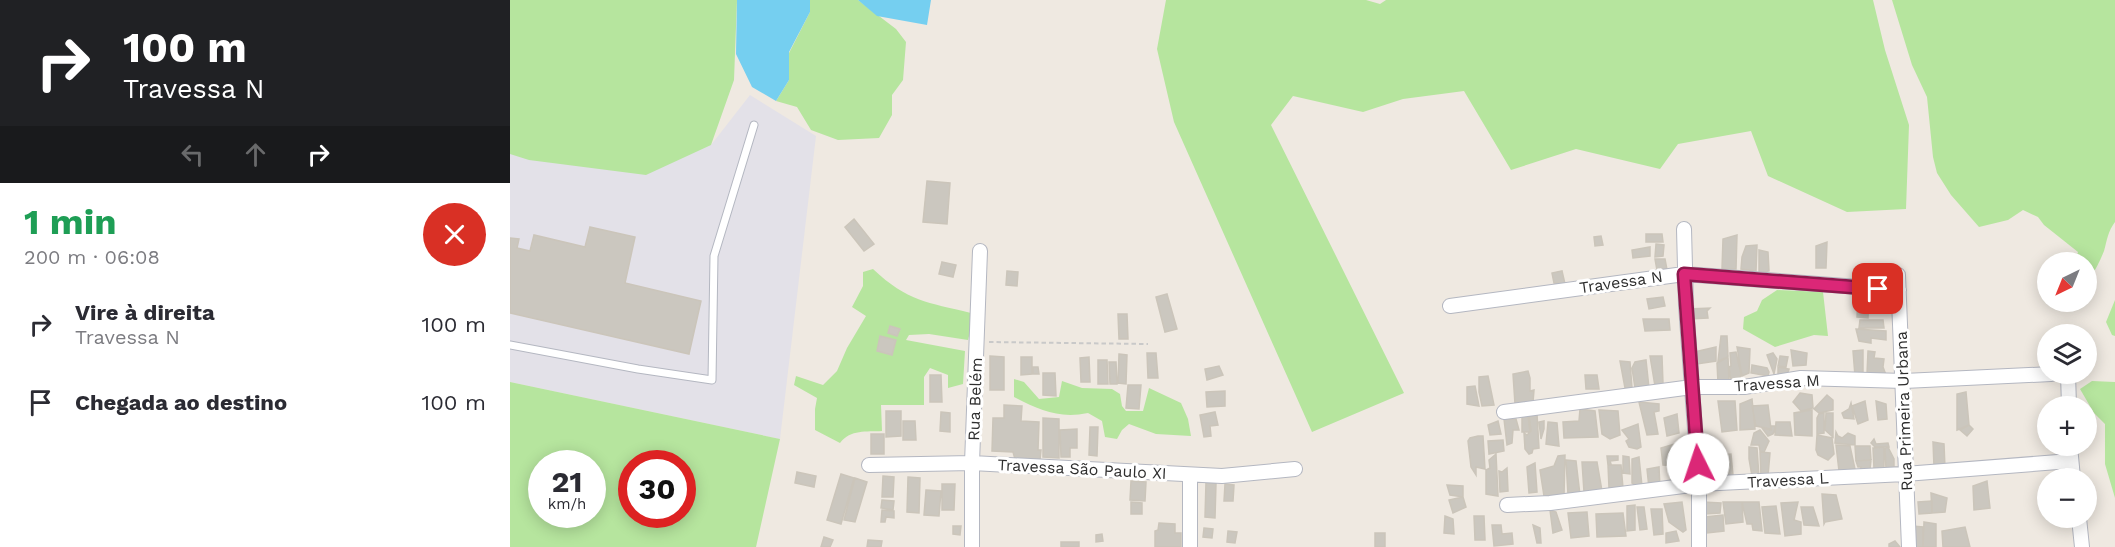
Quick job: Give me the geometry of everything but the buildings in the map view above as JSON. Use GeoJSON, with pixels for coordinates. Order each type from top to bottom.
{"type":"FeatureCollection","features":[{"type":"Feature","properties":{"kind":"street"},"geometry":{"type":"LineString","coordinates":[[1684,229],[1684,274],[1700,484],[1699,547]]}},
{"type":"Feature","properties":{"kind":"street","name":"Rua Belém"},"geometry":{"type":"LineString","coordinates":[[972,547],[972,463],[980,251]]}},
{"type":"Feature","properties":{"kind":"street","name":"Travessa N"},"geometry":{"type":"LineString","coordinates":[[1450,306],[1684,274],[1899,290]]}},
{"type":"Feature","properties":{"kind":"street","name":"Rua Primeira Urbana"},"geometry":{"type":"LineString","coordinates":[[1898,275],[1909,547]]}},
{"type":"Feature","properties":{"kind":"street","name":"Travessa M"},"geometry":{"type":"LineString","coordinates":[[1504,412],[1692,387],[1744,387],[1801,378],[1904,381],[2037,375]]}},
{"type":"Feature","properties":{"kind":"street"},"geometry":{"type":"LineString","coordinates":[[2071,456],[2072,468]]}},
{"type":"Feature","properties":{"kind":"street","name":"Travessa L"},"geometry":{"type":"LineString","coordinates":[[1507,505],[1551,503],[1700,484],[1905,474],[2071,460]]}},
{"type":"Feature","properties":{"kind":"street","name":"Travessa São Paulo XI"},"geometry":{"type":"LineString","coordinates":[[869,465],[972,463],[1222,476],[1295,469]]}},
{"type":"Feature","properties":{"kind":"street"},"geometry":{"type":"LineString","coordinates":[[1190,475],[1190,547]]}},
{"type":"Feature","properties":{"kind":"street"},"geometry":{"type":"LineString","coordinates":[[2080,528],[2082,547]]}},
{"type":"Feature","properties":{"kind":"lane"},"geometry":{"type":"LineString","coordinates":[[510,345],[712,380],[714,256],[754,125]]}},
{"type":"Feature","properties":{"kind":"path"},"geometry":{"type":"LineString","coordinates":[[977,341],[1148,344]]}},
{"type":"Feature","properties":{"kind":"shaded area"},"geometry":{"type":"Polygon","coordinates":[[[750,95],[816,136],[780,439],[510,382],[510,154],[711,145],[750,95]]]}},
{"type":"Feature","properties":{"kind":"green space"},"geometry":{"type":"Polygon","coordinates":[[[510,0],[737,0],[734,80],[711,145],[646,175],[529,160],[510,154],[510,0]]]}},
{"type":"Feature","properties":{"kind":"green space"},"geometry":{"type":"Polygon","coordinates":[[[810,0],[858,0],[896,29],[906,42],[903,80],[892,95],[892,115],[879,138],[838,140],[811,130],[797,107],[776,101],[789,80],[789,53],[810,12],[810,0]]]}},
{"type":"Feature","properties":{"kind":"green space"},"geometry":{"type":"Polygon","coordinates":[[[1166,0],[1366,0],[1380,4],[1386,0],[1873,0],[1885,50],[1909,125],[1906,209],[1847,212],[1768,176],[1751,131],[1678,144],[1660,169],[1576,149],[1511,170],[1464,91],[1403,99],[1363,112],[1293,96],[1271,125],[1404,393],[1312,432],[1174,122],[1157,49],[1166,0]]]}},
{"type":"Feature","properties":{"kind":"green space"},"geometry":{"type":"Polygon","coordinates":[[[1892,0],[2115,0],[2115,222],[2097,266],[2097,252],[2078,252],[2044,225],[2038,217],[2023,210],[2008,220],[1979,227],[1951,195],[1937,173],[1933,157],[1927,97],[1912,65],[1892,0]]]}},
{"type":"Feature","properties":{"kind":"green space"},"geometry":{"type":"Polygon","coordinates":[[[873,269],[908,295],[971,313],[968,340],[929,334],[909,335],[906,340],[965,351],[963,384],[948,388],[948,375],[930,368],[924,377],[924,405],[881,405],[882,431],[854,433],[840,443],[815,430],[817,398],[794,385],[796,376],[823,385],[837,371],[847,348],[866,316],[852,307],[863,286],[863,272],[873,269]]]}},
{"type":"Feature","properties":{"kind":"green space"},"geometry":{"type":"Polygon","coordinates":[[[1777,290],[1823,292],[1828,336],[1814,335],[1775,347],[1743,329],[1744,317],[1757,311],[1762,300],[1777,290]]]}},
{"type":"Feature","properties":{"kind":"green space"},"geometry":{"type":"Polygon","coordinates":[[[2115,300],[2115,336],[2112,335],[2106,322],[2115,300]]]}},
{"type":"Feature","properties":{"kind":"green space"},"geometry":{"type":"Polygon","coordinates":[[[1014,379],[1024,382],[1039,399],[1059,397],[1062,381],[1082,388],[1112,389],[1120,394],[1122,406],[1126,411],[1143,411],[1149,388],[1181,403],[1188,419],[1191,436],[1156,434],[1129,424],[1117,439],[1105,437],[1102,421],[1088,413],[1058,414],[1032,406],[1014,397],[1014,379]]]}},
{"type":"Feature","properties":{"kind":"green space"},"geometry":{"type":"Polygon","coordinates":[[[2097,381],[2115,382],[2115,498],[2105,464],[2105,424],[2097,416],[2097,396],[2084,396],[2080,389],[2088,384],[2097,384],[2097,381]]]}},
{"type":"Feature","properties":{"kind":"green space"},"geometry":{"type":"Polygon","coordinates":[[[510,382],[780,439],[756,547],[510,547],[510,382]]]}},
{"type":"Feature","properties":{"kind":"water"},"geometry":{"type":"Polygon","coordinates":[[[737,0],[810,0],[810,12],[789,52],[789,80],[776,101],[752,87],[736,54],[737,0]]]}},
{"type":"Feature","properties":{"kind":"water"},"geometry":{"type":"Polygon","coordinates":[[[858,0],[931,0],[927,25],[877,16],[858,0]]]}},
{"type":"Feature","properties":{"kind":"route"},"geometry":{"type":"LineString","coordinates":[[1698,464],[1684,274],[1878,289]]}}]}
